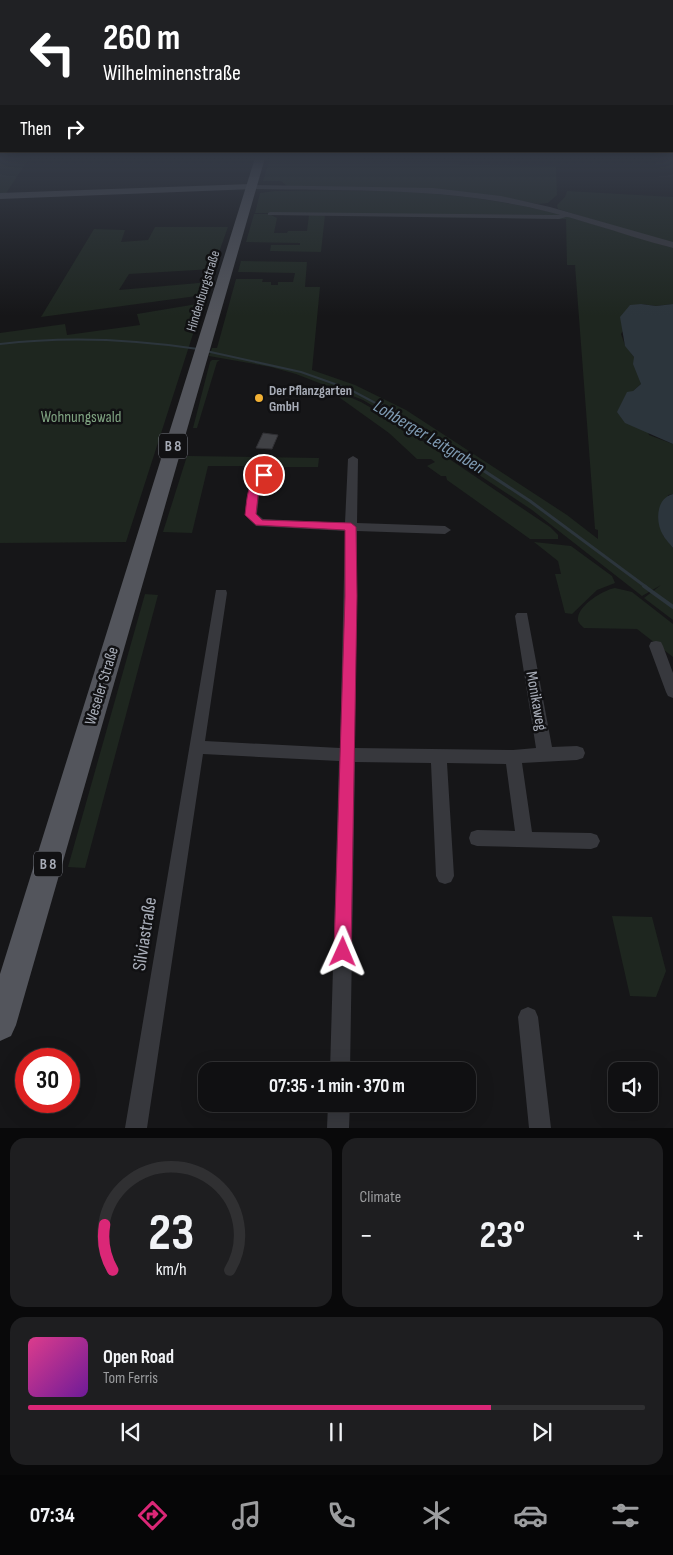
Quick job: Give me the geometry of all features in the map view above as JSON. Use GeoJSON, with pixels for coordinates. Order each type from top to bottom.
{"type":"FeatureCollection","features":[{"type":"Feature","properties":{"kind":"main road","name":"Hindenburgstraße"},"geometry":{"type":"LineString","coordinates":[[202,351],[244,211]]}},
{"type":"Feature","properties":{"kind":"main road","name":"Weseler Straße"},"geometry":{"type":"LineString","coordinates":[[0,1025],[202,351]]}},
{"type":"Feature","properties":{"kind":"street"},"geometry":{"type":"LineString","coordinates":[[554,211],[673,246]]}},
{"type":"Feature","properties":{"kind":"street"},"geometry":{"type":"LineString","coordinates":[[270,214],[559,217],[570,215]]}},
{"type":"Feature","properties":{"kind":"street"},"geometry":{"type":"LineString","coordinates":[[340,1062],[353,459]]}},
{"type":"Feature","properties":{"kind":"street"},"geometry":{"type":"LineString","coordinates":[[264,475],[254,486],[251,515],[260,523],[445,530]]}},
{"type":"Feature","properties":{"kind":"street","name":"Silviastraße"},"geometry":{"type":"LineString","coordinates":[[136,1128],[221,593]]}},
{"type":"Feature","properties":{"kind":"street","name":"Monikaweg"},"geometry":{"type":"LineString","coordinates":[[347,754],[513,757],[546,754],[522,616]]}},
{"type":"Feature","properties":{"kind":"street"},"geometry":{"type":"LineString","coordinates":[[656,646],[673,692]]}},
{"type":"Feature","properties":{"kind":"street"},"geometry":{"type":"LineString","coordinates":[[196,747],[347,754]]}},
{"type":"Feature","properties":{"kind":"street"},"geometry":{"type":"LineString","coordinates":[[546,754],[577,753]]}},
{"type":"Feature","properties":{"kind":"street"},"geometry":{"type":"LineString","coordinates":[[439,756],[445,876]]}},
{"type":"Feature","properties":{"kind":"street"},"geometry":{"type":"LineString","coordinates":[[513,757],[524,838]]}},
{"type":"Feature","properties":{"kind":"street"},"geometry":{"type":"LineString","coordinates":[[477,838],[592,841]]}},
{"type":"Feature","properties":{"kind":"street"},"geometry":{"type":"LineString","coordinates":[[528,1017],[540,1128]]}},
{"type":"Feature","properties":{"kind":"street"},"geometry":{"type":"LineString","coordinates":[[338,1128],[339,1112]]}},
{"type":"Feature","properties":{"kind":"green space"},"geometry":{"type":"Polygon","coordinates":[[[256,211],[542,211],[561,215],[255,213],[256,211]]]}},
{"type":"Feature","properties":{"kind":"green space"},"geometry":{"type":"Polygon","coordinates":[[[563,211],[673,211],[673,244],[563,211]]]}},
{"type":"Feature","properties":{"kind":"green space"},"geometry":{"type":"Polygon","coordinates":[[[254,214],[269,214],[277,218],[274,233],[307,231],[309,215],[325,215],[321,252],[270,251],[271,245],[300,245],[300,243],[246,242],[254,214]]]}},
{"type":"Feature","properties":{"kind":"green space"},"geometry":{"type":"Polygon","coordinates":[[[410,216],[569,217],[673,248],[673,304],[656,306],[641,304],[621,334],[625,345],[634,357],[641,384],[633,391],[649,435],[673,444],[673,494],[668,495],[663,535],[673,548],[673,620],[644,598],[661,585],[642,596],[532,510],[363,400],[296,374],[271,367],[209,356],[212,348],[217,348],[236,279],[263,279],[262,282],[271,282],[271,285],[278,285],[278,282],[293,282],[295,273],[238,272],[241,261],[307,262],[305,287],[320,287],[312,370],[355,385],[406,410],[567,515],[598,539],[598,530],[595,529],[575,265],[567,265],[566,219],[410,216]]]}},
{"type":"Feature","properties":{"kind":"green space"},"geometry":{"type":"Polygon","coordinates":[[[155,227],[228,227],[213,269],[129,274],[119,290],[210,282],[204,295],[41,317],[94,229],[125,230],[121,242],[148,240],[155,227]]]}},
{"type":"Feature","properties":{"kind":"green space","name":"Wohnungswald"},"geometry":{"type":"Polygon","coordinates":[[[203,303],[126,542],[0,543],[0,333],[65,324],[67,335],[140,325],[137,314],[203,303]]]}},
{"type":"Feature","properties":{"kind":"green space"},"geometry":{"type":"Polygon","coordinates":[[[212,360],[220,360],[217,362],[197,428],[193,428],[210,362],[212,360]]]}},
{"type":"Feature","properties":{"kind":"green space"},"geometry":{"type":"Polygon","coordinates":[[[322,385],[361,402],[387,417],[550,527],[558,535],[558,539],[530,539],[447,480],[446,476],[441,476],[427,466],[435,462],[431,459],[417,459],[389,433],[322,385]]]}},
{"type":"Feature","properties":{"kind":"green space"},"geometry":{"type":"Polygon","coordinates":[[[187,456],[319,458],[318,467],[276,467],[276,464],[208,466],[192,533],[163,532],[187,456]]]}},
{"type":"Feature","properties":{"kind":"green space"},"geometry":{"type":"Polygon","coordinates":[[[534,542],[571,546],[612,576],[615,583],[597,590],[572,614],[565,613],[555,574],[561,574],[558,561],[534,542]]]}},
{"type":"Feature","properties":{"kind":"green space"},"geometry":{"type":"Polygon","coordinates":[[[615,588],[632,592],[673,624],[673,657],[637,629],[584,628],[578,619],[579,613],[587,603],[598,595],[615,588]]]}},
{"type":"Feature","properties":{"kind":"green space"},"geometry":{"type":"Polygon","coordinates":[[[145,594],[158,595],[85,868],[68,867],[145,594]]]}},
{"type":"Feature","properties":{"kind":"green space"},"geometry":{"type":"Polygon","coordinates":[[[612,916],[652,917],[666,971],[656,997],[630,996],[612,916]]]}},
{"type":"Feature","properties":{"kind":"shaded area"},"geometry":{"type":"Polygon","coordinates":[[[673,304],[673,444],[625,423],[617,412],[627,392],[633,391],[641,384],[633,364],[634,357],[625,346],[620,317],[630,305],[656,306],[673,304]]]}},
{"type":"Feature","properties":{"kind":"shaded area"},"geometry":{"type":"Polygon","coordinates":[[[673,494],[673,548],[660,530],[658,517],[663,500],[673,494]]]}},
{"type":"Feature","properties":{"kind":"building"},"geometry":{"type":"Polygon","coordinates":[[[263,433],[278,435],[272,449],[256,448],[263,433]]]}},
{"type":"Feature","properties":{"kind":"waterway","name":"Lohberger Leitgraben"},"geometry":{"type":"LineString","coordinates":[[0,344],[74,339],[124,341],[198,349]]}},
{"type":"Feature","properties":{"kind":"waterway","name":"Lohberger Leitgraben"},"geometry":{"type":"LineString","coordinates":[[206,351],[301,372],[349,389],[381,406]]}},
{"type":"Feature","properties":{"kind":"waterway","name":"Lohberger Leitgraben"},"geometry":{"type":"LineString","coordinates":[[379,404],[396,413],[530,501],[646,587]]}},
{"type":"Feature","properties":{"kind":"waterway","name":"Lohberger Leitgraben"},"geometry":{"type":"LineString","coordinates":[[644,586],[673,607]]}},
{"type":"Feature","properties":{"kind":"place","name":"Der Pflanzgarten GmbH"},"geometry":{"type":"Point","coordinates":[259,398]}},
{"type":"Feature","properties":{"kind":"route"},"geometry":{"type":"LineString","coordinates":[[264,475],[254,486],[251,515],[260,523],[351,527],[343,952]]}}]}
